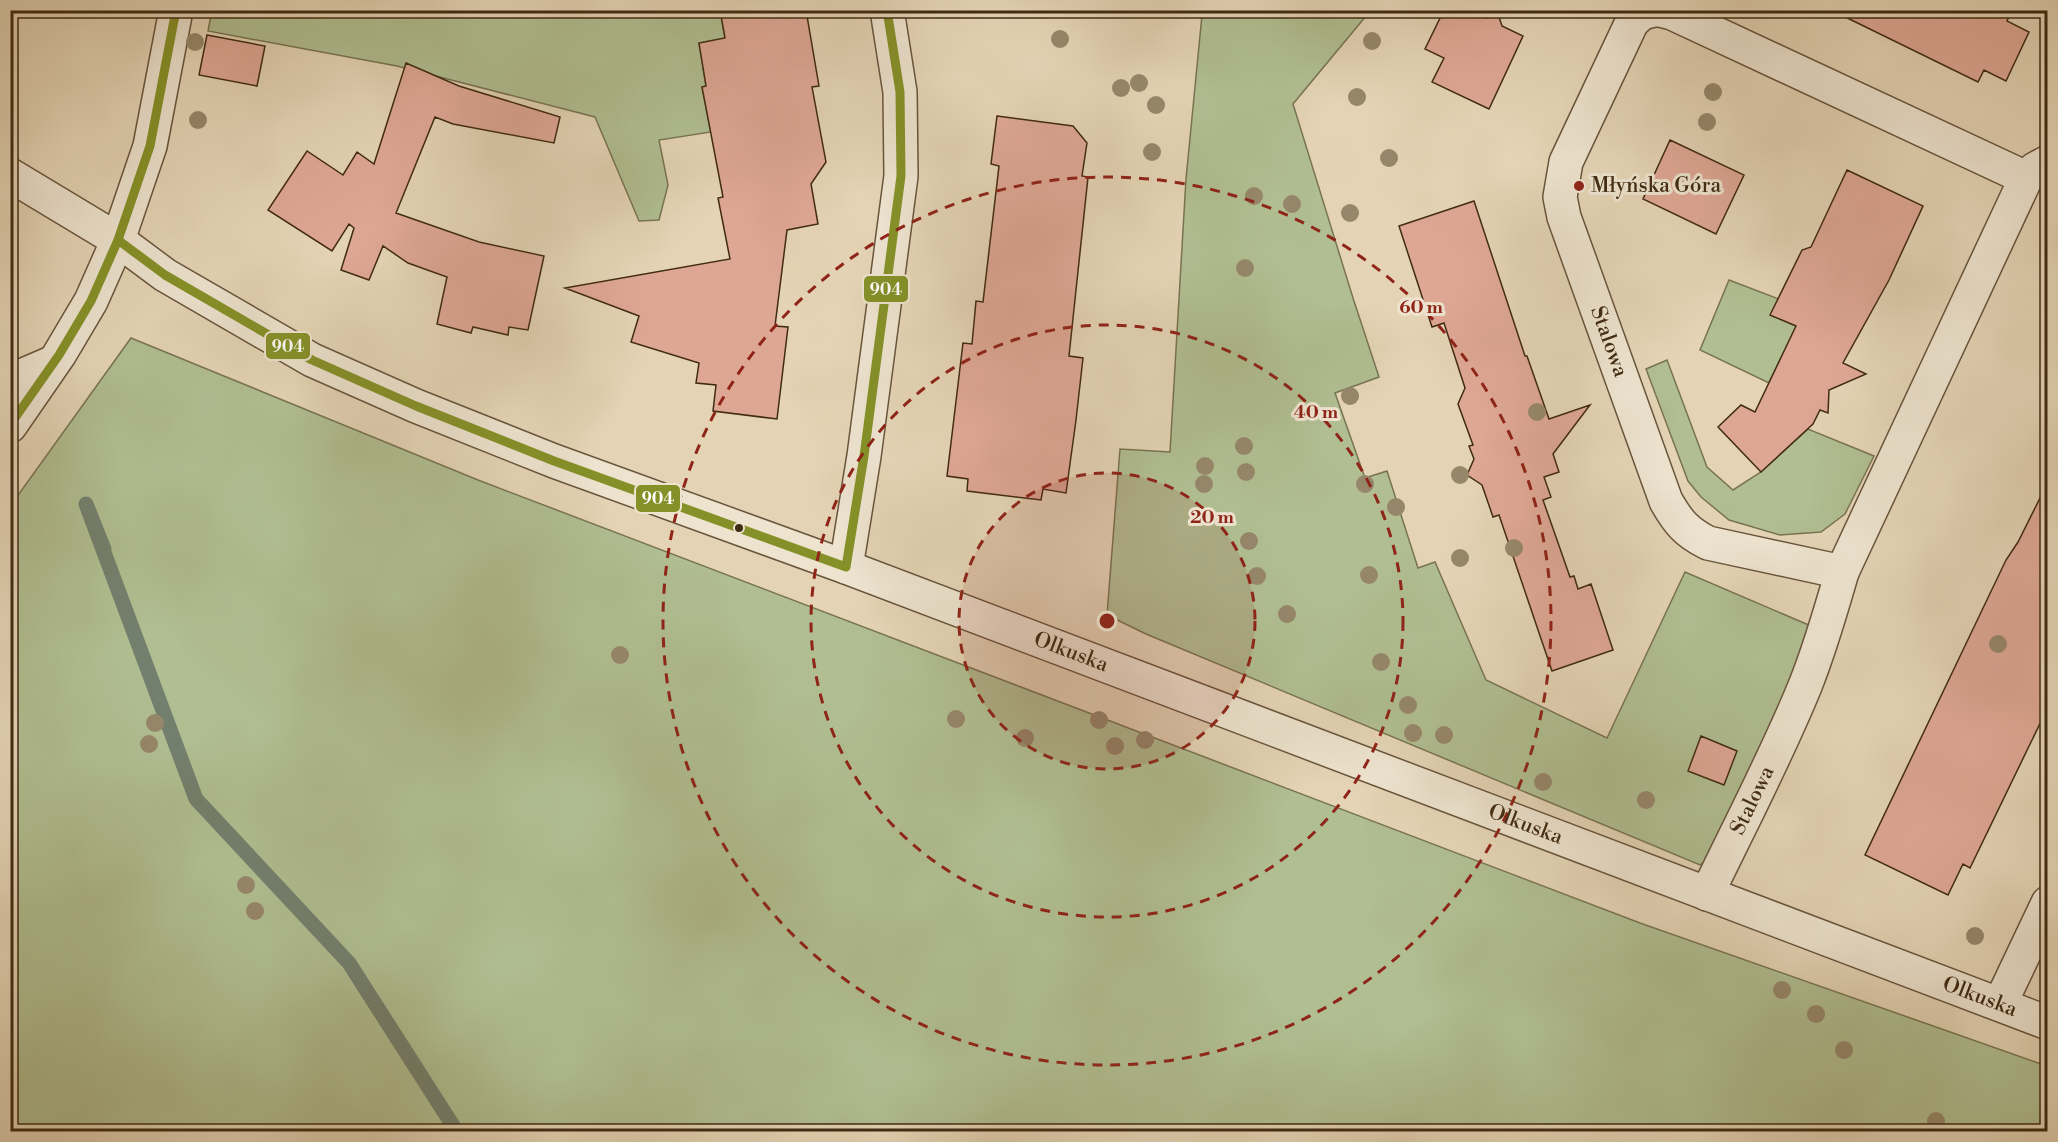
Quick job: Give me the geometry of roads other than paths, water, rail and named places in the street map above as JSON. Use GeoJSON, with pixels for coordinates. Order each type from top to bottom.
{"type":"FeatureCollection","features":[{"type":"Feature","properties":{"kind":"street"},"geometry":{"type":"LineString","coordinates":[[10,426],[59,355],[91,301],[118,240],[150,146],[176,10]]}},
{"type":"Feature","properties":{"kind":"street"},"geometry":{"type":"LineString","coordinates":[[846,567],[866,444],[901,176],[900,92],[887,10]]}},
{"type":"Feature","properties":{"kind":"street","name":"Stalowa"},"geometry":{"type":"LineString","coordinates":[[1654,10],[1642,13],[1632,22],[1566,162],[1560,197],[1564,217],[1666,501],[1677,521],[1691,535],[1708,543],[1842,572]]}},
{"type":"Feature","properties":{"kind":"street","name":"Stalowa"},"geometry":{"type":"LineString","coordinates":[[1660,10],[2037,170],[1842,572],[1826,629],[1805,686],[1767,771],[1707,894]]}},
{"type":"Feature","properties":{"kind":"street","name":"Olkuska"},"geometry":{"type":"LineString","coordinates":[[10,175],[118,240],[165,275],[312,360],[416,405],[554,461],[846,567],[2048,1023]]}},
{"type":"Feature","properties":{"kind":"street"},"geometry":{"type":"LineString","coordinates":[[2000,1004],[2048,903]]}},
{"type":"Feature","properties":{"kind":"lane"},"geometry":{"type":"LineString","coordinates":[[10,375],[59,355]]}},
{"type":"Feature","properties":{"kind":"waterway"},"geometry":{"type":"LineString","coordinates":[[104,549],[86,504],[196,799],[349,963],[457,1132]]}},
{"type":"Feature","properties":{"kind":"place","name":"Młyńska Góra"},"geometry":{"type":"Point","coordinates":[1579,186]}}]}
